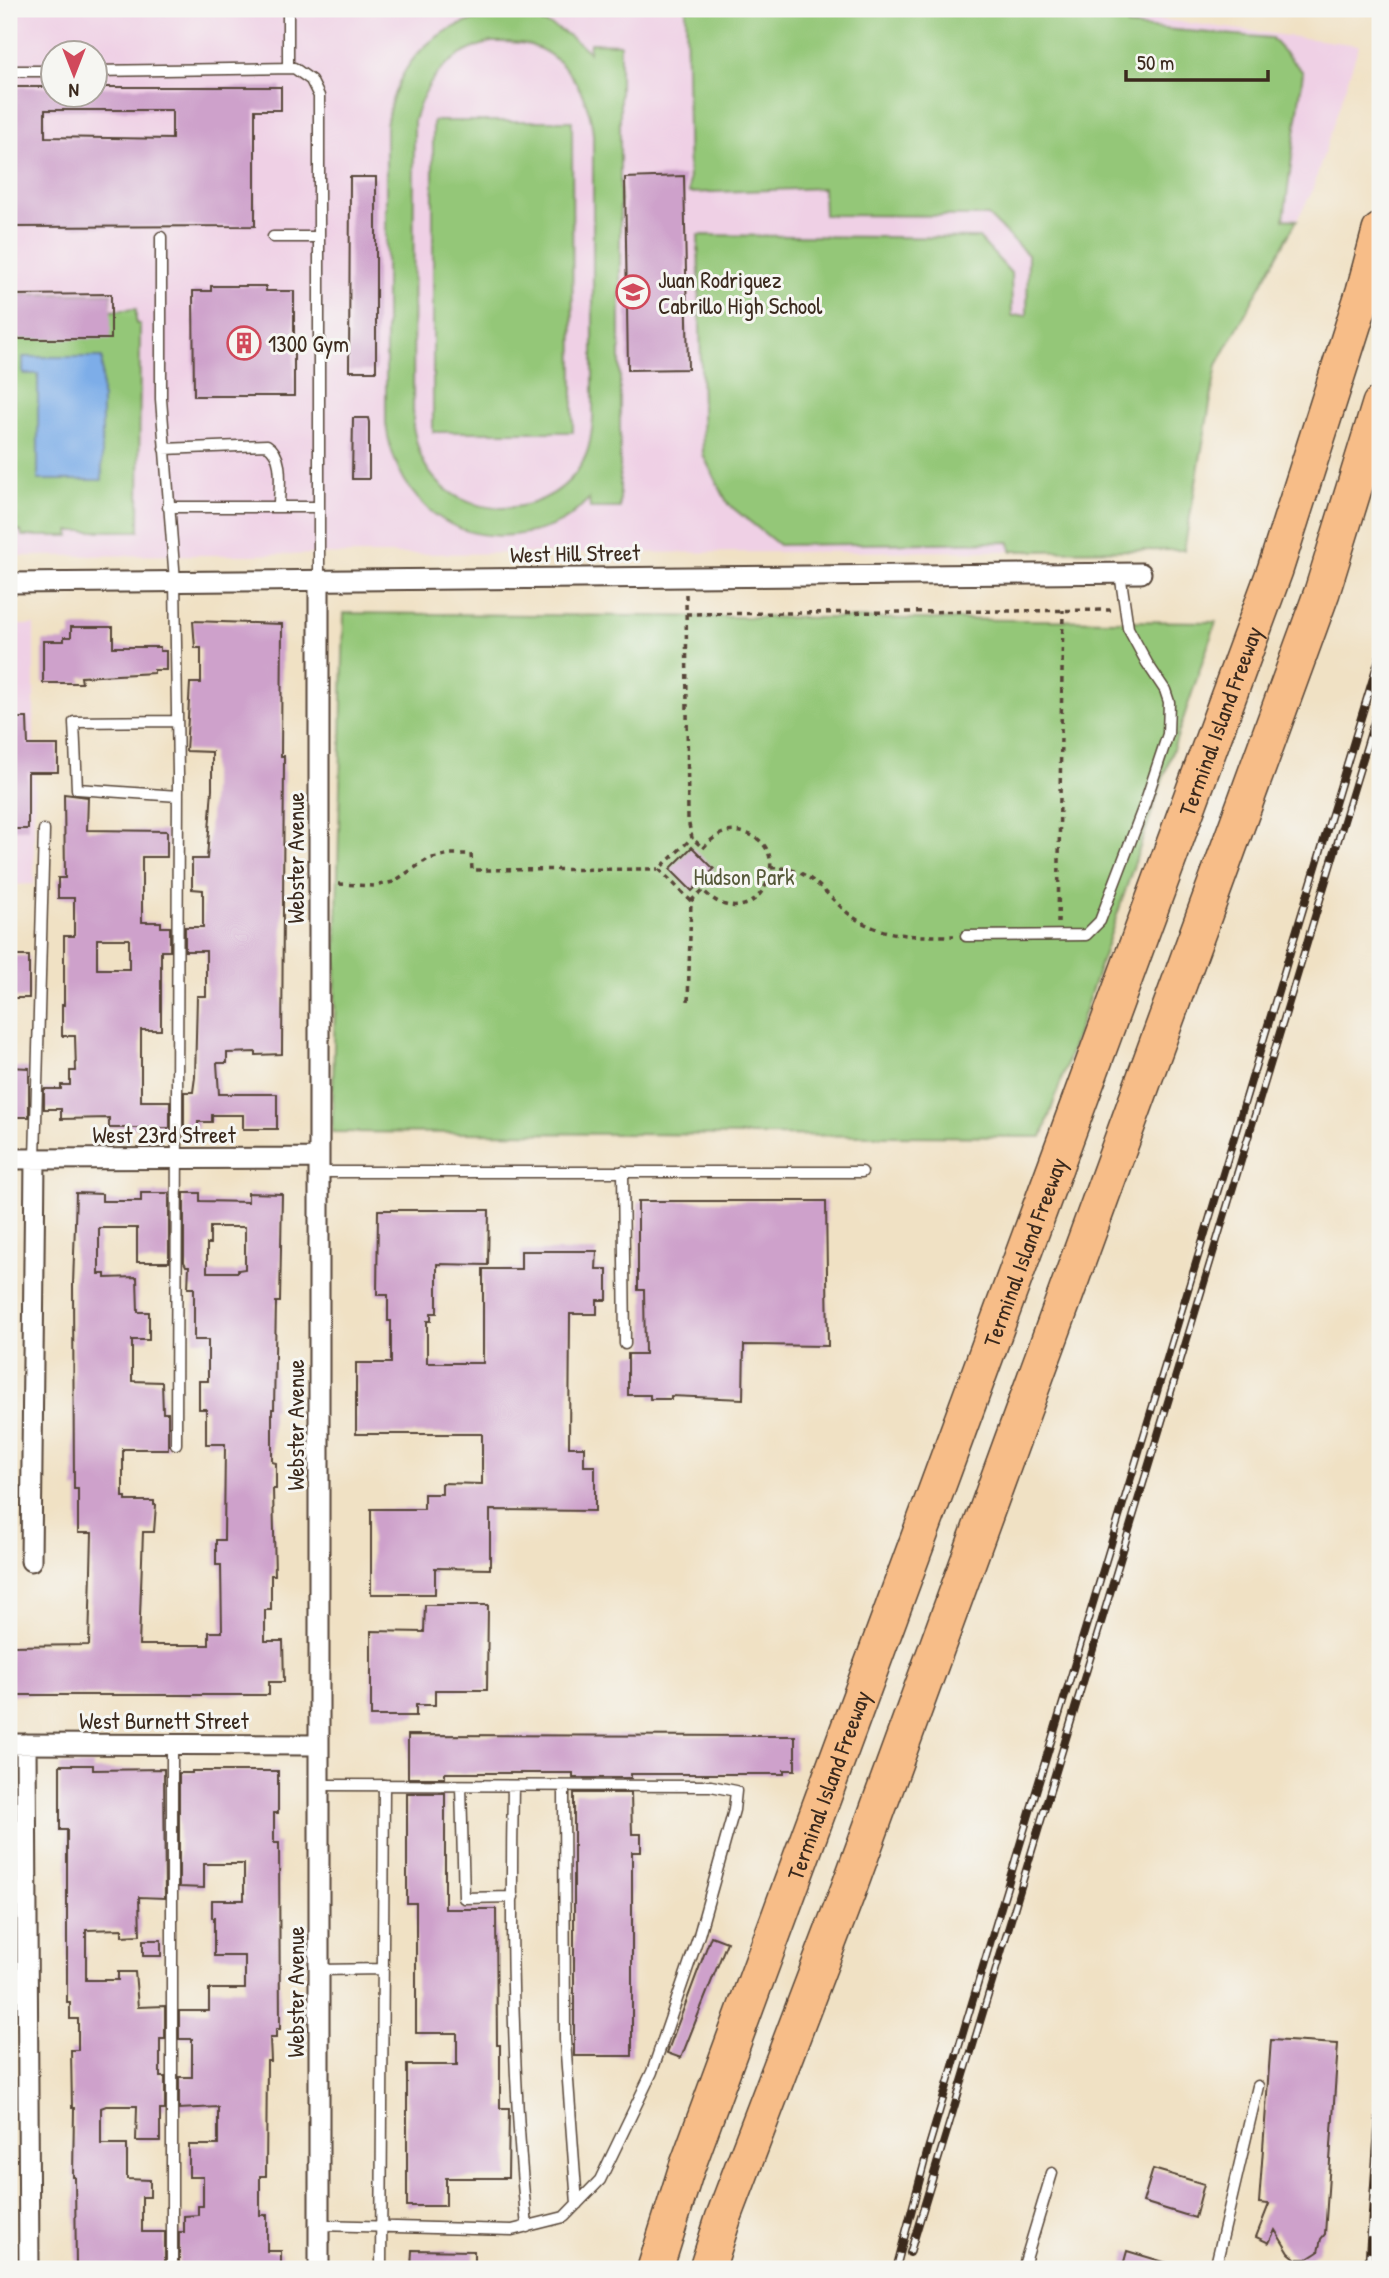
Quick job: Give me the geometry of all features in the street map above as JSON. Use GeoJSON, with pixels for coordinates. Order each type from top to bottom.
{"type":"FeatureCollection","features":[{"type":"Feature","properties":{"kind":"highway","name":"Terminal Island Freeway"},"geometry":{"type":"LineString","coordinates":[[656,2269],[686,2170],[1275,570],[1364,291],[1380,231]]}},
{"type":"Feature","properties":{"kind":"highway"},"geometry":{"type":"LineString","coordinates":[[707,2269],[723,2219],[849,1888],[1322,592],[1380,404]]}},
{"type":"Feature","properties":{"kind":"street","name":"West Hill Street"},"geometry":{"type":"LineString","coordinates":[[9,583],[1141,573]]}},
{"type":"Feature","properties":{"kind":"street","name":"Webster Avenue"},"geometry":{"type":"LineString","coordinates":[[319,580],[319,2269]]}},
{"type":"Feature","properties":{"kind":"street","name":"West 23rd Street"},"geometry":{"type":"LineString","coordinates":[[9,1159],[177,1158],[319,1165]]}},
{"type":"Feature","properties":{"kind":"street"},"geometry":{"type":"LineString","coordinates":[[31,1561],[35,1159]]}},
{"type":"Feature","properties":{"kind":"street"},"geometry":{"type":"LineString","coordinates":[[17,1744],[29,2269]]}},
{"type":"Feature","properties":{"kind":"street","name":"West Burnett Street"},"geometry":{"type":"LineString","coordinates":[[17,1744],[319,1745]]}},
{"type":"Feature","properties":{"kind":"lane"},"geometry":{"type":"LineString","coordinates":[[288,9],[288,68]]}},
{"type":"Feature","properties":{"kind":"lane"},"geometry":{"type":"LineString","coordinates":[[108,71],[294,68],[311,80],[319,96],[319,580]]}},
{"type":"Feature","properties":{"kind":"lane"},"geometry":{"type":"LineString","coordinates":[[9,71],[38,71]]}},
{"type":"Feature","properties":{"kind":"lane"},"geometry":{"type":"LineString","coordinates":[[161,237],[161,399],[175,581],[178,796],[176,1444]]}},
{"type":"Feature","properties":{"kind":"lane"},"geometry":{"type":"LineString","coordinates":[[273,237],[319,237]]}},
{"type":"Feature","properties":{"kind":"lane"},"geometry":{"type":"LineString","coordinates":[[164,449],[267,445],[275,450],[278,458],[279,506]]}},
{"type":"Feature","properties":{"kind":"lane"},"geometry":{"type":"LineString","coordinates":[[168,507],[319,507]]}},
{"type":"Feature","properties":{"kind":"lane"},"geometry":{"type":"LineString","coordinates":[[967,936],[1086,935],[1100,921],[1168,734],[1169,702],[1165,690],[1128,628],[1119,573]]}},
{"type":"Feature","properties":{"kind":"lane"},"geometry":{"type":"LineString","coordinates":[[177,721],[75,722],[77,789],[178,796]]}},
{"type":"Feature","properties":{"kind":"lane"},"geometry":{"type":"LineString","coordinates":[[35,1159],[44,830]]}},
{"type":"Feature","properties":{"kind":"lane"},"geometry":{"type":"LineString","coordinates":[[319,1165],[862,1172]]}},
{"type":"Feature","properties":{"kind":"lane"},"geometry":{"type":"LineString","coordinates":[[623,1171],[625,1344]]}},
{"type":"Feature","properties":{"kind":"lane"},"geometry":{"type":"LineString","coordinates":[[172,1744],[172,2269]]}},
{"type":"Feature","properties":{"kind":"lane"},"geometry":{"type":"LineString","coordinates":[[319,1785],[711,1786],[736,1791],[734,1810],[699,1936],[652,2071],[600,2180],[577,2204],[564,2217],[512,2230],[319,2225]]}},
{"type":"Feature","properties":{"kind":"lane"},"geometry":{"type":"LineString","coordinates":[[381,2269],[384,1785]]}},
{"type":"Feature","properties":{"kind":"lane"},"geometry":{"type":"LineString","coordinates":[[461,1786],[464,1898],[513,1897]]}},
{"type":"Feature","properties":{"kind":"lane"},"geometry":{"type":"LineString","coordinates":[[513,1786],[512,1972],[517,2101],[527,2227]]}},
{"type":"Feature","properties":{"kind":"lane"},"geometry":{"type":"LineString","coordinates":[[564,1786],[565,2040],[577,2204]]}},
{"type":"Feature","properties":{"kind":"lane"},"geometry":{"type":"LineString","coordinates":[[319,1970],[383,1969]]}},
{"type":"Feature","properties":{"kind":"lane"},"geometry":{"type":"LineString","coordinates":[[1215,2269],[1258,2086]]}},
{"type":"Feature","properties":{"kind":"lane"},"geometry":{"type":"LineString","coordinates":[[1023,2269],[1052,2173]]}},
{"type":"Feature","properties":{"kind":"path"},"geometry":{"type":"LineString","coordinates":[[686,576],[688,820],[692,838],[703,848],[712,838],[723,833],[735,831],[747,834],[758,840],[766,850],[771,868],[767,887],[759,897],[747,904],[723,905],[712,900],[703,890],[691,901],[688,1005]]}},
{"type":"Feature","properties":{"kind":"path"},"geometry":{"type":"LineString","coordinates":[[1058,936],[1063,610]]}},
{"type":"Feature","properties":{"kind":"path"},"geometry":{"type":"LineString","coordinates":[[686,614],[1125,610]]}},
{"type":"Feature","properties":{"kind":"path"},"geometry":{"type":"LineString","coordinates":[[319,883],[374,886],[393,882],[428,859],[450,854],[471,854],[472,870],[659,869],[692,838]]}},
{"type":"Feature","properties":{"kind":"path"},"geometry":{"type":"LineString","coordinates":[[771,868],[796,872],[811,879],[860,921],[886,933],[900,936],[967,936]]}},
{"type":"Feature","properties":{"kind":"path"},"geometry":{"type":"LineString","coordinates":[[659,869],[691,901]]}},
{"type":"Feature","properties":{"kind":"shaded area","name":"Juan Rodriguez Cabrillo High School"},"geometry":{"type":"Polygon","coordinates":[[[9,9],[1136,9],[1133,16],[1359,45],[1311,194],[1217,365],[1184,550],[9,556],[9,9]]]}},
{"type":"Feature","properties":{"kind":"shaded area"},"geometry":{"type":"Polygon","coordinates":[[[9,625],[34,625],[34,884],[9,885],[9,625]]]}},
{"type":"Feature","properties":{"kind":"green space"},"geometry":{"type":"Polygon","coordinates":[[[686,9],[1127,9],[1128,26],[1271,38],[1303,72],[1284,219],[1297,220],[1217,365],[1184,550],[1011,551],[1010,542],[779,545],[728,504],[703,455],[698,235],[979,238],[1011,273],[1012,316],[1027,315],[1028,255],[988,216],[824,215],[823,188],[689,193],[686,9]]]}},
{"type":"Feature","properties":{"kind":"green space"},"geometry":{"type":"Polygon","coordinates":[[[502,15],[539,21],[569,36],[589,52],[590,43],[620,44],[620,508],[590,508],[589,499],[572,515],[556,524],[513,535],[487,535],[464,530],[426,507],[399,470],[386,424],[386,126],[391,102],[399,81],[423,48],[457,26],[502,15]],[[491,42],[462,54],[441,70],[425,92],[414,121],[413,427],[422,459],[440,484],[460,498],[483,506],[507,508],[531,503],[554,493],[572,477],[586,455],[590,442],[593,419],[593,135],[582,93],[566,69],[543,51],[530,45],[491,42]]]}},
{"type":"Feature","properties":{"kind":"green space"},"geometry":{"type":"Polygon","coordinates":[[[433,121],[572,121],[573,432],[433,432],[433,121]]]}},
{"type":"Feature","properties":{"kind":"green space"},"geometry":{"type":"Polygon","coordinates":[[[111,294],[110,311],[136,309],[136,324],[140,324],[139,531],[70,531],[70,536],[22,536],[21,531],[12,531],[13,340],[9,339],[9,295],[111,294]]]}},
{"type":"Feature","properties":{"kind":"green space","name":"Hudson Park"},"geometry":{"type":"Polygon","coordinates":[[[344,613],[1216,622],[1042,1137],[332,1132],[344,613]]]}},
{"type":"Feature","properties":{"kind":"water"},"geometry":{"type":"Polygon","coordinates":[[[23,357],[102,357],[102,480],[38,480],[38,374],[23,374],[23,357]]]}},
{"type":"Feature","properties":{"kind":"building"},"geometry":{"type":"Polygon","coordinates":[[[9,87],[38,87],[38,108],[108,108],[108,87],[281,87],[281,110],[255,110],[255,226],[9,227],[9,87]],[[45,110],[45,137],[172,139],[172,110],[45,110]]]}},
{"type":"Feature","properties":{"kind":"building"},"geometry":{"type":"Polygon","coordinates":[[[684,176],[688,369],[628,370],[625,178],[684,176]]]}},
{"type":"Feature","properties":{"kind":"building"},"geometry":{"type":"Polygon","coordinates":[[[350,177],[376,177],[376,371],[349,371],[350,177]]]}},
{"type":"Feature","properties":{"kind":"building","name":"1300 Gym"},"geometry":{"type":"Polygon","coordinates":[[[211,286],[266,286],[266,291],[294,291],[294,396],[194,396],[193,291],[211,291],[211,286]]]}},
{"type":"Feature","properties":{"kind":"building"},"geometry":{"type":"Polygon","coordinates":[[[111,294],[111,339],[9,339],[9,295],[111,294]]]}},
{"type":"Feature","properties":{"kind":"building"},"geometry":{"type":"Polygon","coordinates":[[[353,418],[368,418],[369,479],[352,479],[353,418]]]}},
{"type":"Feature","properties":{"kind":"building"},"geometry":{"type":"Polygon","coordinates":[[[193,621],[282,624],[282,1054],[227,1053],[227,1063],[217,1063],[219,1094],[277,1094],[277,1129],[243,1129],[243,1115],[212,1115],[212,1122],[198,1122],[198,1128],[184,1128],[184,1092],[193,1092],[195,1077],[197,996],[206,996],[206,951],[185,951],[185,927],[203,927],[203,890],[192,889],[192,859],[207,859],[212,789],[212,752],[186,751],[190,683],[201,683],[201,648],[195,648],[193,621]]]}},
{"type":"Feature","properties":{"kind":"building"},"geometry":{"type":"Polygon","coordinates":[[[71,627],[113,627],[113,647],[160,647],[160,651],[166,651],[166,670],[81,677],[82,683],[43,683],[43,641],[64,641],[64,637],[71,637],[71,627]]]}},
{"type":"Feature","properties":{"kind":"building"},"geometry":{"type":"Polygon","coordinates":[[[9,718],[27,718],[28,745],[58,745],[58,772],[28,772],[28,829],[9,829],[9,718]]]}},
{"type":"Feature","properties":{"kind":"building"},"geometry":{"type":"Polygon","coordinates":[[[64,794],[88,797],[87,830],[167,831],[167,857],[142,857],[142,922],[161,922],[161,927],[170,927],[170,951],[161,951],[161,1030],[141,1030],[141,1101],[170,1101],[170,1128],[109,1128],[109,1118],[61,1119],[61,1109],[44,1109],[44,1089],[61,1089],[61,1085],[70,1085],[70,1071],[76,1071],[75,1036],[62,1036],[64,936],[74,936],[74,898],[58,898],[58,878],[65,878],[64,794]],[[97,939],[97,969],[129,969],[129,939],[97,939]]]}},
{"type":"Feature","properties":{"kind":"building"},"geometry":{"type":"Polygon","coordinates":[[[692,847],[714,869],[692,891],[670,869],[692,847]]]}},
{"type":"Feature","properties":{"kind":"building"},"geometry":{"type":"Polygon","coordinates":[[[9,956],[29,956],[29,998],[9,998],[9,956]]]}},
{"type":"Feature","properties":{"kind":"building"},"geometry":{"type":"Polygon","coordinates":[[[9,1067],[29,1068],[29,1117],[9,1117],[9,1067]]]}},
{"type":"Feature","properties":{"kind":"building"},"geometry":{"type":"Polygon","coordinates":[[[76,1193],[102,1194],[102,1201],[141,1201],[141,1193],[169,1193],[169,1262],[137,1262],[137,1228],[99,1228],[99,1274],[105,1274],[105,1278],[137,1277],[138,1312],[149,1312],[149,1340],[132,1340],[132,1381],[162,1382],[163,1413],[168,1413],[168,1449],[123,1449],[123,1497],[126,1497],[126,1501],[154,1501],[156,1505],[154,1532],[143,1532],[139,1645],[209,1645],[209,1632],[222,1632],[221,1565],[216,1565],[216,1540],[224,1540],[225,1444],[206,1444],[206,1409],[199,1409],[199,1381],[208,1381],[208,1340],[194,1340],[194,1288],[188,1288],[189,1266],[184,1262],[184,1193],[200,1193],[200,1201],[248,1202],[248,1193],[282,1194],[280,1302],[276,1302],[272,1409],[272,1462],[276,1463],[276,1489],[273,1489],[275,1575],[271,1575],[271,1610],[265,1610],[265,1641],[283,1641],[284,1682],[269,1682],[269,1695],[9,1695],[9,1646],[89,1645],[92,1533],[78,1533],[78,1489],[74,1489],[73,1285],[76,1193]],[[210,1227],[207,1272],[238,1272],[245,1269],[245,1227],[210,1227]]]}},
{"type":"Feature","properties":{"kind":"building"},"geometry":{"type":"Polygon","coordinates":[[[638,1201],[826,1201],[828,1346],[744,1345],[743,1399],[671,1396],[671,1399],[650,1399],[650,1395],[628,1395],[628,1354],[645,1354],[644,1290],[638,1290],[638,1201]]]}},
{"type":"Feature","properties":{"kind":"building"},"geometry":{"type":"Polygon","coordinates":[[[378,1210],[489,1210],[488,1265],[437,1264],[437,1313],[431,1313],[431,1321],[427,1321],[427,1363],[483,1363],[483,1269],[521,1269],[521,1251],[597,1251],[596,1269],[607,1269],[607,1300],[597,1300],[597,1314],[570,1314],[569,1447],[584,1447],[584,1466],[595,1466],[595,1511],[490,1510],[490,1569],[435,1568],[435,1594],[371,1594],[371,1509],[424,1509],[424,1494],[442,1494],[442,1483],[482,1484],[482,1434],[356,1434],[356,1363],[391,1363],[388,1295],[377,1295],[378,1210]]]}},
{"type":"Feature","properties":{"kind":"building"},"geometry":{"type":"Polygon","coordinates":[[[425,1605],[488,1605],[487,1690],[435,1690],[435,1705],[416,1705],[416,1716],[371,1716],[371,1631],[424,1632],[425,1605]]]}},
{"type":"Feature","properties":{"kind":"building"},"geometry":{"type":"Polygon","coordinates":[[[408,1735],[795,1736],[795,1770],[784,1770],[784,1774],[631,1774],[631,1778],[573,1778],[573,1773],[445,1773],[445,1778],[408,1778],[408,1735]]]}},
{"type":"Feature","properties":{"kind":"building"},"geometry":{"type":"Polygon","coordinates":[[[60,1765],[93,1765],[93,1770],[164,1769],[165,1898],[139,1897],[140,1935],[122,1936],[122,1929],[86,1930],[86,1980],[118,1980],[118,1972],[135,1972],[138,2007],[165,2006],[165,2039],[160,2039],[160,2077],[165,2077],[165,2110],[160,2110],[160,2141],[136,2141],[137,2106],[106,2106],[101,2108],[101,2144],[127,2144],[127,2179],[150,2180],[150,2197],[142,2197],[142,2232],[165,2232],[165,2269],[143,2269],[143,2266],[76,2269],[71,2050],[78,2050],[78,2019],[70,2019],[70,2002],[67,2002],[67,1830],[60,1830],[60,1765]]]}},
{"type":"Feature","properties":{"kind":"building"},"geometry":{"type":"Polygon","coordinates":[[[278,1771],[278,1813],[274,1813],[274,1843],[279,1843],[280,2029],[276,2029],[276,2038],[270,2038],[271,2061],[267,2061],[266,2176],[260,2176],[260,2215],[267,2215],[267,2251],[281,2251],[281,2269],[179,2269],[179,2232],[184,2232],[184,2216],[198,2215],[198,2206],[203,2206],[203,2177],[189,2177],[189,2145],[218,2145],[218,2107],[179,2109],[179,2077],[192,2077],[192,2039],[179,2039],[179,2011],[209,2011],[209,1989],[245,1989],[245,1956],[214,1956],[212,1918],[212,1900],[244,1900],[244,1864],[204,1864],[204,1888],[179,1887],[179,1773],[278,1771]]]}},
{"type":"Feature","properties":{"kind":"building"},"geometry":{"type":"Polygon","coordinates":[[[407,1793],[445,1793],[445,1909],[496,1909],[497,2045],[500,2045],[500,2108],[509,2108],[508,2178],[446,2178],[446,2206],[407,2206],[407,2065],[457,2065],[457,2033],[416,2033],[416,1903],[407,1903],[407,1793]]]}},
{"type":"Feature","properties":{"kind":"building"},"geometry":{"type":"Polygon","coordinates":[[[574,1793],[631,1793],[632,1834],[641,1834],[641,1852],[632,1852],[632,2056],[574,2056],[574,1793]]]}},
{"type":"Feature","properties":{"kind":"building"},"geometry":{"type":"Polygon","coordinates":[[[711,1936],[727,1942],[681,2058],[667,2053],[711,1936]]]}},
{"type":"Feature","properties":{"kind":"building"},"geometry":{"type":"Polygon","coordinates":[[[143,1940],[161,1940],[161,1956],[143,1956],[143,1940]]]}},
{"type":"Feature","properties":{"kind":"building"},"geometry":{"type":"Polygon","coordinates":[[[1271,2040],[1338,2044],[1325,2234],[1318,2252],[1307,2259],[1296,2259],[1289,2253],[1275,2230],[1269,2243],[1256,2237],[1269,2204],[1259,2203],[1271,2040]]]}},
{"type":"Feature","properties":{"kind":"building"},"geometry":{"type":"Polygon","coordinates":[[[1153,2169],[1204,2184],[1195,2218],[1143,2202],[1153,2169]]]}},
{"type":"Feature","properties":{"kind":"building"},"geometry":{"type":"Polygon","coordinates":[[[412,2250],[474,2251],[474,2269],[411,2268],[412,2250]]]}},
{"type":"Feature","properties":{"kind":"building"},"geometry":{"type":"Polygon","coordinates":[[[1127,2251],[1174,2265],[1173,2269],[1122,2269],[1127,2251]]]}},
{"type":"Feature","properties":{"kind":"railway"},"geometry":{"type":"LineString","coordinates":[[896,2269],[928,2149],[1380,655]]}},
{"type":"Feature","properties":{"kind":"railway"},"geometry":{"type":"LineString","coordinates":[[910,2253],[1380,702]]}},
{"type":"Feature","properties":{"kind":"railway"},"geometry":{"type":"LineString","coordinates":[[1368,2269],[1380,2100]]}},
{"type":"Feature","properties":{"kind":"place","name":"Juan Rodriguez Cabrillo High School"},"geometry":{"type":"Point","coordinates":[633,292]}},
{"type":"Feature","properties":{"kind":"place","name":"1300 Gym"},"geometry":{"type":"Point","coordinates":[244,343]}}]}
